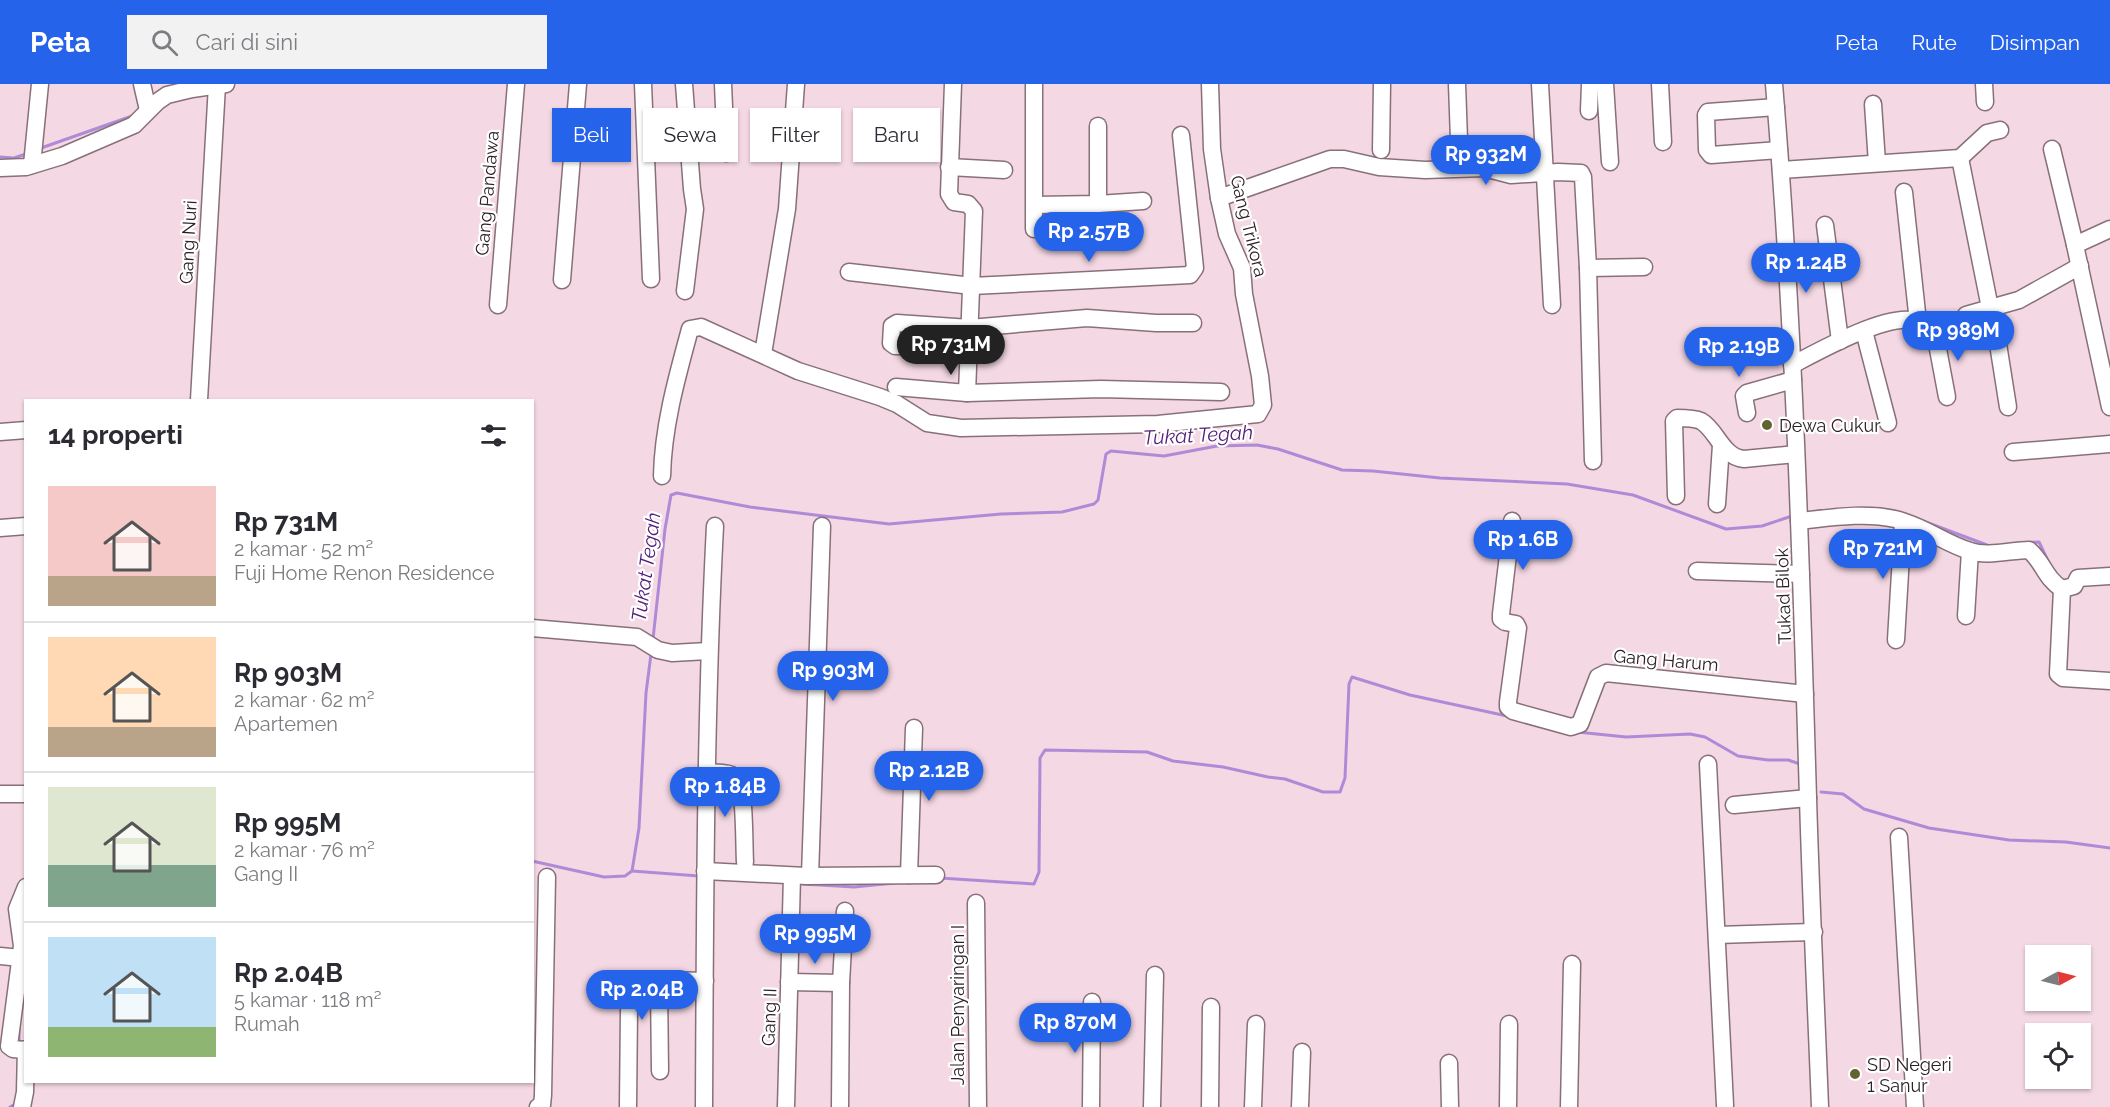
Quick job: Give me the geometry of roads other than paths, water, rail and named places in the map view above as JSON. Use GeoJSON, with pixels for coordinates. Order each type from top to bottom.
{"type":"FeatureCollection","features":[{"type":"Feature","properties":{"kind":"street"},"geometry":{"type":"LineString","coordinates":[[32,165],[40,84]]}},
{"type":"Feature","properties":{"kind":"street"},"geometry":{"type":"LineString","coordinates":[[142,84],[148,110]]}},
{"type":"Feature","properties":{"kind":"street","name":"Gang Pandawa"},"geometry":{"type":"LineString","coordinates":[[498,305],[516,84]]}},
{"type":"Feature","properties":{"kind":"street"},"geometry":{"type":"LineString","coordinates":[[562,280],[578,84]]}},
{"type":"Feature","properties":{"kind":"street"},"geometry":{"type":"LineString","coordinates":[[643,84],[651,279]]}},
{"type":"Feature","properties":{"kind":"street"},"geometry":{"type":"LineString","coordinates":[[684,84],[695,209],[685,291]]}},
{"type":"Feature","properties":{"kind":"street"},"geometry":{"type":"LineString","coordinates":[[723,84],[724,108]]}},
{"type":"Feature","properties":{"kind":"street"},"geometry":{"type":"LineString","coordinates":[[794,108],[796,84]]}},
{"type":"Feature","properties":{"kind":"street"},"geometry":{"type":"LineString","coordinates":[[953,84],[950,198],[954,202],[968,204],[974,211],[967,393]]}},
{"type":"Feature","properties":{"kind":"street"},"geometry":{"type":"LineString","coordinates":[[1034,84],[1034,229]]}},
{"type":"Feature","properties":{"kind":"street","name":"Gang Trikora"},"geometry":{"type":"LineString","coordinates":[[763,354],[798,371],[897,404],[927,423],[961,428],[1158,424],[1255,415],[1261,411],[1263,405],[1260,376],[1245,300],[1242,268],[1227,234],[1219,198],[1212,149],[1210,84]]}},
{"type":"Feature","properties":{"kind":"street"},"geometry":{"type":"LineString","coordinates":[[1381,150],[1382,84]]}},
{"type":"Feature","properties":{"kind":"street"},"geometry":{"type":"LineString","coordinates":[[1457,84],[1460,168]]}},
{"type":"Feature","properties":{"kind":"street"},"geometry":{"type":"LineString","coordinates":[[1540,84],[1552,305]]}},
{"type":"Feature","properties":{"kind":"street"},"geometry":{"type":"LineString","coordinates":[[1589,111],[1590,84]]}},
{"type":"Feature","properties":{"kind":"street"},"geometry":{"type":"LineString","coordinates":[[1605,84],[1610,162]]}},
{"type":"Feature","properties":{"kind":"street"},"geometry":{"type":"LineString","coordinates":[[1660,84],[1663,142]]}},
{"type":"Feature","properties":{"kind":"street","name":"Tukad Bilok"},"geometry":{"type":"LineString","coordinates":[[1774,84],[1781,170],[1796,454],[1820,1107]]}},
{"type":"Feature","properties":{"kind":"street"},"geometry":{"type":"LineString","coordinates":[[1984,84],[1985,102]]}},
{"type":"Feature","properties":{"kind":"street"},"geometry":{"type":"LineString","coordinates":[[0,168],[32,165],[62,156],[134,125],[167,95],[192,86],[221,85]]}},
{"type":"Feature","properties":{"kind":"street","name":"Gang Nuri"},"geometry":{"type":"LineString","coordinates":[[199,399],[221,85]]}},
{"type":"Feature","properties":{"kind":"street"},"geometry":{"type":"LineString","coordinates":[[1873,104],[1877,163]]}},
{"type":"Feature","properties":{"kind":"street"},"geometry":{"type":"LineString","coordinates":[[1776,106],[1708,112],[1706,116],[1707,150],[1711,155],[1779,150]]}},
{"type":"Feature","properties":{"kind":"street"},"geometry":{"type":"LineString","coordinates":[[1098,126],[1098,204]]}},
{"type":"Feature","properties":{"kind":"street"},"geometry":{"type":"LineString","coordinates":[[1781,170],[1960,158],[1987,133],[2000,130]]}},
{"type":"Feature","properties":{"kind":"street"},"geometry":{"type":"LineString","coordinates":[[849,272],[972,286],[1192,274],[1195,268],[1180,135]]}},
{"type":"Feature","properties":{"kind":"street"},"geometry":{"type":"LineString","coordinates":[[2052,149],[2110,407]]}},
{"type":"Feature","properties":{"kind":"street"},"geometry":{"type":"LineString","coordinates":[[1960,158],[1990,308]]}},
{"type":"Feature","properties":{"kind":"street"},"geometry":{"type":"LineString","coordinates":[[1219,198],[1330,159],[1344,159],[1379,167],[1425,170],[1484,168],[1511,175],[1578,172],[1583,177],[1588,268],[1593,461]]}},
{"type":"Feature","properties":{"kind":"street"},"geometry":{"type":"LineString","coordinates":[[662,476],[671,403],[690,329],[701,327],[763,354],[787,209],[791,162]]}},
{"type":"Feature","properties":{"kind":"street"},"geometry":{"type":"LineString","coordinates":[[950,167],[1004,170]]}},
{"type":"Feature","properties":{"kind":"street"},"geometry":{"type":"LineString","coordinates":[[1904,192],[1927,327],[1947,397]]}},
{"type":"Feature","properties":{"kind":"street"},"geometry":{"type":"LineString","coordinates":[[1035,205],[1143,201]]}},
{"type":"Feature","properties":{"kind":"street"},"geometry":{"type":"LineString","coordinates":[[1825,225],[1840,340]]}},
{"type":"Feature","properties":{"kind":"street"},"geometry":{"type":"LineString","coordinates":[[2075,245],[2110,229]]}},
{"type":"Feature","properties":{"kind":"street"},"geometry":{"type":"LineString","coordinates":[[1927,327],[2019,300],[2080,266]]}},
{"type":"Feature","properties":{"kind":"street"},"geometry":{"type":"LineString","coordinates":[[1588,268],[1644,267]]}},
{"type":"Feature","properties":{"kind":"street"},"geometry":{"type":"LineString","coordinates":[[970,347],[895,346],[891,343],[892,326],[897,323],[970,327],[1087,318],[1193,323]]}},
{"type":"Feature","properties":{"kind":"street"},"geometry":{"type":"LineString","coordinates":[[1747,413],[1744,396],[1747,393],[1792,373],[1840,340],[1903,320],[1927,327],[1994,321],[2008,407]]}},
{"type":"Feature","properties":{"kind":"street"},"geometry":{"type":"LineString","coordinates":[[1864,331],[1888,423]]}},
{"type":"Feature","properties":{"kind":"street"},"geometry":{"type":"LineString","coordinates":[[896,387],[967,393],[1101,389],[1221,392]]}},
{"type":"Feature","properties":{"kind":"street"},"geometry":{"type":"LineString","coordinates":[[1676,496],[1675,419],[1690,418],[1701,421],[1721,445],[1740,459],[1796,454]]}},
{"type":"Feature","properties":{"kind":"street"},"geometry":{"type":"LineString","coordinates":[[0,432],[24,430]]}},
{"type":"Feature","properties":{"kind":"street"},"geometry":{"type":"LineString","coordinates":[[2013,452],[2110,444]]}},
{"type":"Feature","properties":{"kind":"street"},"geometry":{"type":"LineString","coordinates":[[1717,504],[1721,445]]}},
{"type":"Feature","properties":{"kind":"street"},"geometry":{"type":"LineString","coordinates":[[1798,514],[1872,516],[1904,522],[1970,551],[1988,554],[2029,549],[2037,556],[2050,580],[2062,589]]}},
{"type":"Feature","properties":{"kind":"street","name":"Gang Harum"},"geometry":{"type":"LineString","coordinates":[[1512,521],[1501,619],[1516,624],[1518,628],[1508,702],[1508,707],[1513,711],[1572,727],[1577,726],[1580,724],[1598,677],[1606,673],[1805,694]]}},
{"type":"Feature","properties":{"kind":"street"},"geometry":{"type":"LineString","coordinates":[[1896,640],[1904,522]]}},
{"type":"Feature","properties":{"kind":"street"},"geometry":{"type":"LineString","coordinates":[[0,528],[24,526]]}},
{"type":"Feature","properties":{"kind":"street"},"geometry":{"type":"LineString","coordinates":[[704,1107],[708,651],[715,526]]}},
{"type":"Feature","properties":{"kind":"street"},"geometry":{"type":"LineString","coordinates":[[810,876],[822,526]]}},
{"type":"Feature","properties":{"kind":"street"},"geometry":{"type":"LineString","coordinates":[[1966,616],[1970,551]]}},
{"type":"Feature","properties":{"kind":"street"},"geometry":{"type":"LineString","coordinates":[[1697,571],[1801,574]]}},
{"type":"Feature","properties":{"kind":"street"},"geometry":{"type":"LineString","coordinates":[[2062,589],[2074,586],[2078,578],[2110,576]]}},
{"type":"Feature","properties":{"kind":"street"},"geometry":{"type":"LineString","coordinates":[[2062,589],[2058,674],[2063,678],[2110,681]]}},
{"type":"Feature","properties":{"kind":"street"},"geometry":{"type":"LineString","coordinates":[[534,628],[637,637],[651,646],[672,653],[708,651]]}},
{"type":"Feature","properties":{"kind":"street"},"geometry":{"type":"LineString","coordinates":[[909,875],[914,728]]}},
{"type":"Feature","properties":{"kind":"street"},"geometry":{"type":"LineString","coordinates":[[1708,764],[1725,1105]]}},
{"type":"Feature","properties":{"kind":"street"},"geometry":{"type":"LineString","coordinates":[[706,772],[731,774],[738,780],[741,792],[745,862]]}},
{"type":"Feature","properties":{"kind":"street"},"geometry":{"type":"LineString","coordinates":[[0,794],[24,794]]}},
{"type":"Feature","properties":{"kind":"street"},"geometry":{"type":"LineString","coordinates":[[1734,805],[1808,798]]}},
{"type":"Feature","properties":{"kind":"street"},"geometry":{"type":"LineString","coordinates":[[1899,837],[1915,1107]]}},
{"type":"Feature","properties":{"kind":"street"},"geometry":{"type":"LineString","coordinates":[[705,871],[791,881],[810,876],[936,875]]}},
{"type":"Feature","properties":{"kind":"street"},"geometry":{"type":"LineString","coordinates":[[538,1107],[542,1105],[543,1095],[547,877]]}},
{"type":"Feature","properties":{"kind":"street","name":"Gang II"},"geometry":{"type":"LineString","coordinates":[[786,1107],[791,881]]}},
{"type":"Feature","properties":{"kind":"street"},"geometry":{"type":"LineString","coordinates":[[24,892],[17,909],[22,946],[9,1046],[21,1049],[24,1081]]}},
{"type":"Feature","properties":{"kind":"street","name":"Jalan Penyaringan I"},"geometry":{"type":"LineString","coordinates":[[976,903],[978,1107]]}},
{"type":"Feature","properties":{"kind":"street"},"geometry":{"type":"LineString","coordinates":[[840,1107],[841,983],[845,911]]}},
{"type":"Feature","properties":{"kind":"street"},"geometry":{"type":"LineString","coordinates":[[1717,935],[1814,932]]}},
{"type":"Feature","properties":{"kind":"street"},"geometry":{"type":"LineString","coordinates":[[0,956],[21,958]]}},
{"type":"Feature","properties":{"kind":"street"},"geometry":{"type":"LineString","coordinates":[[1569,1107],[1572,964]]}},
{"type":"Feature","properties":{"kind":"street"},"geometry":{"type":"LineString","coordinates":[[1152,1107],[1155,975]]}},
{"type":"Feature","properties":{"kind":"street"},"geometry":{"type":"LineString","coordinates":[[660,1071],[659,985],[666,980],[705,981]]}},
{"type":"Feature","properties":{"kind":"street"},"geometry":{"type":"LineString","coordinates":[[789,982],[841,983]]}},
{"type":"Feature","properties":{"kind":"street"},"geometry":{"type":"LineString","coordinates":[[1091,1107],[1092,1002]]}},
{"type":"Feature","properties":{"kind":"street"},"geometry":{"type":"LineString","coordinates":[[1210,1107],[1211,1007]]}},
{"type":"Feature","properties":{"kind":"street"},"geometry":{"type":"LineString","coordinates":[[628,1107],[629,1009]]}},
{"type":"Feature","properties":{"kind":"street"},"geometry":{"type":"LineString","coordinates":[[1253,1107],[1256,1024]]}},
{"type":"Feature","properties":{"kind":"street"},"geometry":{"type":"LineString","coordinates":[[1508,1107],[1509,1024]]}},
{"type":"Feature","properties":{"kind":"street"},"geometry":{"type":"LineString","coordinates":[[1299,1107],[1302,1052]]}},
{"type":"Feature","properties":{"kind":"street"},"geometry":{"type":"LineString","coordinates":[[1449,1063],[1450,1107]]}},
{"type":"Feature","properties":{"kind":"street"},"geometry":{"type":"LineString","coordinates":[[22,1107],[24,1083]]}},
{"type":"Feature","properties":{"kind":"waterway"},"geometry":{"type":"LineString","coordinates":[[41,148],[135,115]]}},
{"type":"Feature","properties":{"kind":"waterway"},"geometry":{"type":"LineString","coordinates":[[0,157],[14,158],[26,154]]}},
{"type":"Feature","properties":{"kind":"waterway","name":"Tukat Tegah"},"geometry":{"type":"LineString","coordinates":[[653,639],[665,529],[671,495],[677,493],[750,507],[889,524],[1001,514],[1062,512],[1094,504],[1098,500],[1106,454],[1111,451],[1164,456],[1217,446],[1257,445],[1278,449],[1342,470],[1440,478],[1567,484],[1633,495],[1726,529],[1762,526],[1792,516]]}},
{"type":"Feature","properties":{"kind":"waterway","name":"Tukat Tegah"},"geometry":{"type":"LineString","coordinates":[[1923,521],[1987,545]]}},
{"type":"Feature","properties":{"kind":"waterway","name":"Tukat Tegah"},"geometry":{"type":"LineString","coordinates":[[2017,543],[2039,542],[2050,565]]}},
{"type":"Feature","properties":{"kind":"waterway","name":"Tukat Tegah"},"geometry":{"type":"LineString","coordinates":[[534,861],[604,877],[625,876],[632,871],[639,828],[646,693],[651,654]]}},
{"type":"Feature","properties":{"kind":"waterway"},"geometry":{"type":"LineString","coordinates":[[940,878],[1034,884],[1039,872],[1040,758],[1045,750],[1147,752],[1173,761],[1223,767],[1285,779],[1323,792],[1340,792],[1345,778],[1349,684],[1352,677],[1410,695],[1507,716]]}},
{"type":"Feature","properties":{"kind":"waterway"},"geometry":{"type":"LineString","coordinates":[[1577,732],[1626,737],[1690,734],[1705,737],[1738,756],[1788,760],[1800,764]]}},
{"type":"Feature","properties":{"kind":"waterway"},"geometry":{"type":"LineString","coordinates":[[1821,792],[1843,794],[1864,809],[1929,828],[2009,840],[2066,842],[2110,848]]}},
{"type":"Feature","properties":{"kind":"waterway"},"geometry":{"type":"LineString","coordinates":[[632,871],[699,876]]}},
{"type":"Feature","properties":{"kind":"waterway"},"geometry":{"type":"LineString","coordinates":[[803,884],[854,887],[895,883]]}},
{"type":"Feature","properties":{"kind":"waterway","name":"Tukat Tegah"},"geometry":{"type":"LineString","coordinates":[[19,1028],[19,1045]]}},
{"type":"Feature","properties":{"kind":"waterway","name":"Tukat Tegah"},"geometry":{"type":"LineString","coordinates":[[10,1107],[17,1103]]}},
{"type":"Feature","properties":{"kind":"place","name":"Dewa Cukur"},"geometry":{"type":"Point","coordinates":[1767,425]}},
{"type":"Feature","properties":{"kind":"place","name":"SD Negeri 1 Sanur"},"geometry":{"type":"Point","coordinates":[1855,1074]}}]}
